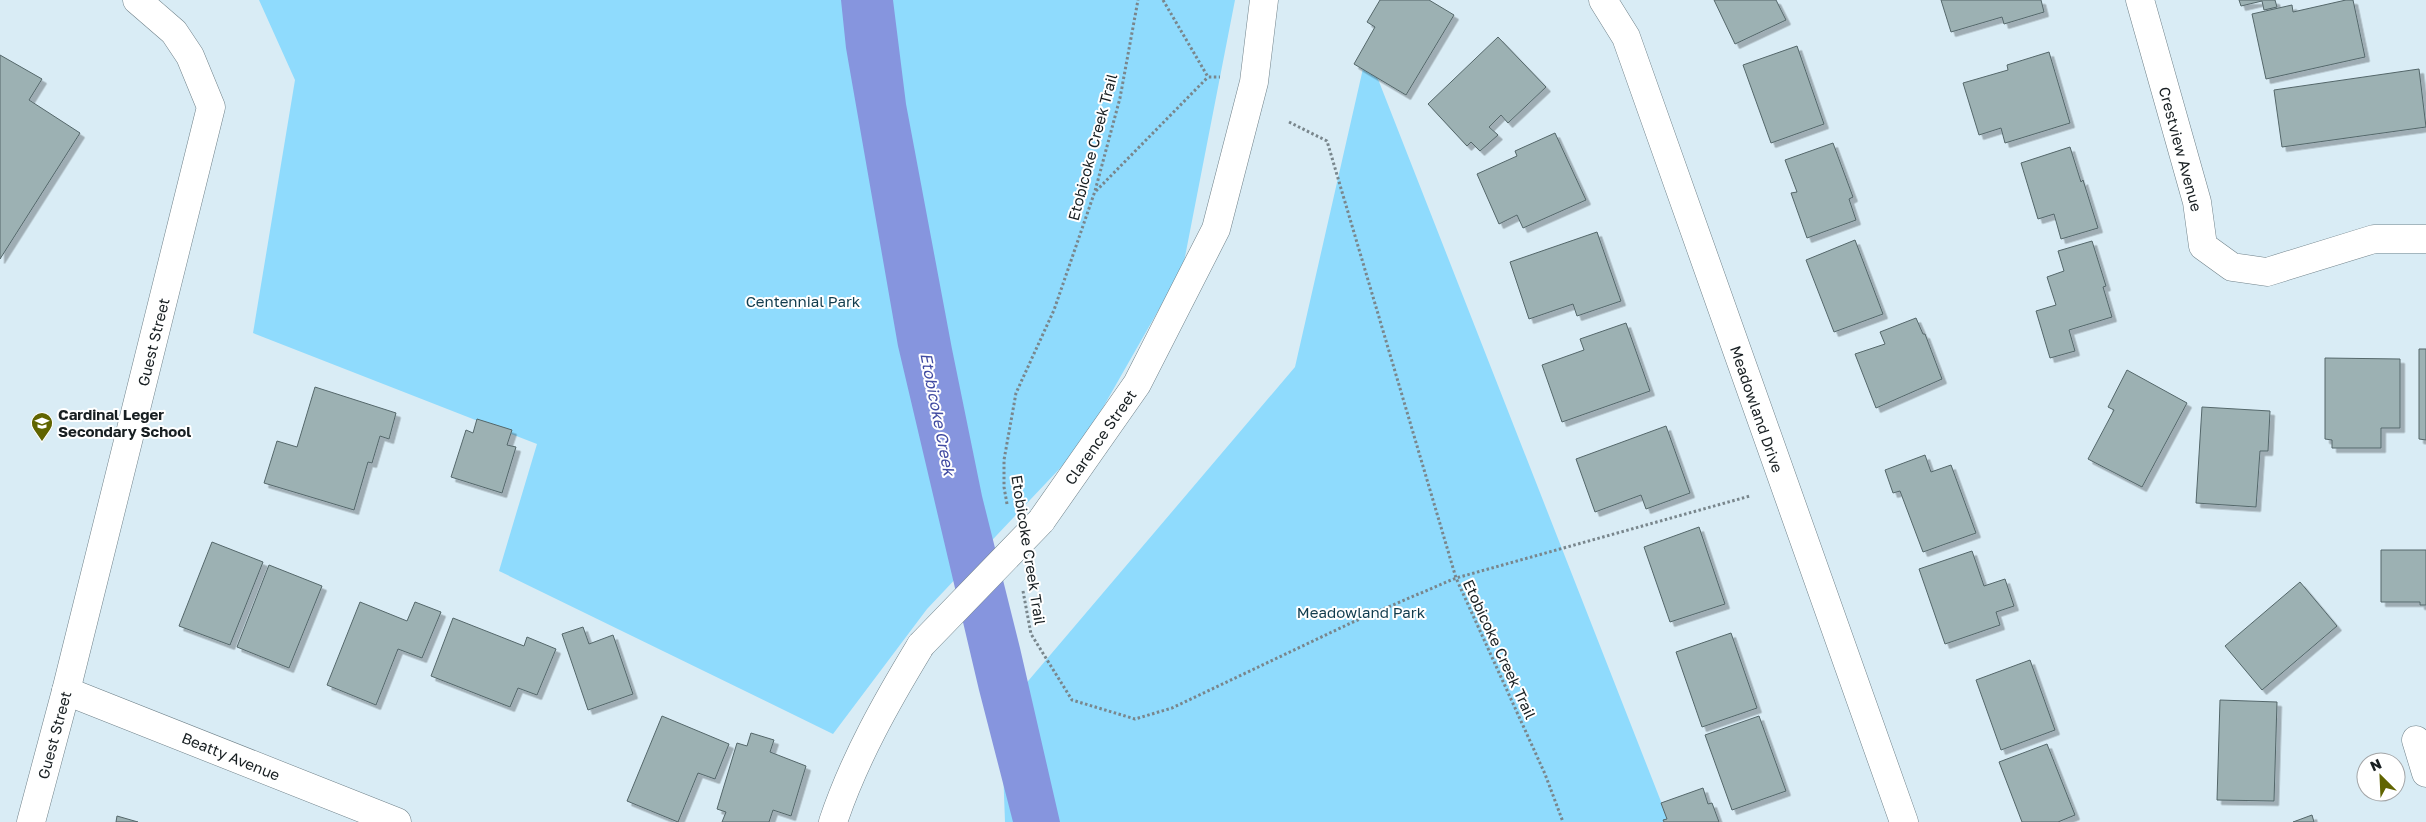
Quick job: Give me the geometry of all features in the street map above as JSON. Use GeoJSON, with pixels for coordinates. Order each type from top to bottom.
{"type":"FeatureCollection","features":[{"type":"Feature","properties":{"kind":"street","name":"Guest Street"},"geometry":{"type":"LineString","coordinates":[[31,822],[66,691],[211,107],[190,56],[174,32],[137,0]]}},
{"type":"Feature","properties":{"kind":"street","name":"Clarence Street"},"geometry":{"type":"LineString","coordinates":[[833,822],[841,797],[879,714],[921,645],[1041,521],[1137,384],[1216,229],[1254,82],[1264,0]]}},
{"type":"Feature","properties":{"kind":"street","name":"Meadowland Drive"},"geometry":{"type":"LineString","coordinates":[[1603,0],[1626,37],[1904,822]]}},
{"type":"Feature","properties":{"kind":"street","name":"Crestview Avenue"},"geometry":{"type":"LineString","coordinates":[[2140,0],[2197,202],[2202,246],[2232,267],[2268,272],[2374,240],[2426,239]]}},
{"type":"Feature","properties":{"kind":"street","name":"Beatty Avenue"},"geometry":{"type":"LineString","coordinates":[[66,691],[396,822]]}},
{"type":"Feature","properties":{"kind":"street"},"geometry":{"type":"LineString","coordinates":[[2416,740],[2426,774]]}},
{"type":"Feature","properties":{"kind":"path","name":"Etobicoke Creek Trail"},"geometry":{"type":"LineString","coordinates":[[1008,506],[1004,487],[1004,460],[1016,393],[1054,310],[1095,191],[1120,98],[1138,0]]}},
{"type":"Feature","properties":{"kind":"path"},"geometry":{"type":"LineString","coordinates":[[1163,0],[1208,78]]}},
{"type":"Feature","properties":{"kind":"path"},"geometry":{"type":"LineString","coordinates":[[1095,191],[1208,78],[1223,77]]}},
{"type":"Feature","properties":{"kind":"path"},"geometry":{"type":"LineString","coordinates":[[1289,122],[1327,141],[1456,578],[1785,488]]}},
{"type":"Feature","properties":{"kind":"path","name":"Etobicoke Creek Trail"},"geometry":{"type":"LineString","coordinates":[[1022,585],[1031,634],[1072,700],[1135,719],[1172,708],[1353,622],[1456,578],[1546,774],[1563,822]]}},
{"type":"Feature","properties":{"kind":"green space","name":"Centennial Park"},"geometry":{"type":"Polygon","coordinates":[[[259,0],[1235,0],[1183,267],[1081,446],[927,609],[833,734],[499,571],[537,444],[253,333],[295,80],[259,0]]]}},
{"type":"Feature","properties":{"kind":"green space","name":"Meadowland Park"},"geometry":{"type":"Polygon","coordinates":[[[1367,51],[1669,822],[1005,822],[1001,713],[1295,367],[1367,51]]]}},
{"type":"Feature","properties":{"kind":"water","name":"Etobicoke Creek"},"geometry":{"type":"Polygon","coordinates":[[[841,0],[893,0],[906,104],[952,349],[982,496],[1020,648],[1060,822],[1013,822],[979,690],[898,346],[846,48],[841,0]]]}},
{"type":"Feature","properties":{"kind":"building"},"geometry":{"type":"Polygon","coordinates":[[[1380,0],[1429,0],[1454,15],[1406,95],[1354,64],[1375,27],[1367,22],[1380,0]]]}},
{"type":"Feature","properties":{"kind":"building"},"geometry":{"type":"Polygon","coordinates":[[[1714,0],[1776,0],[1786,20],[1735,44],[1714,0]]]}},
{"type":"Feature","properties":{"kind":"building"},"geometry":{"type":"Polygon","coordinates":[[[1941,0],[2041,0],[2044,12],[2004,24],[2002,17],[1951,32],[1941,0]]]}},
{"type":"Feature","properties":{"kind":"building"},"geometry":{"type":"Polygon","coordinates":[[[2239,0],[2275,0],[2277,7],[2264,10],[2262,1],[2241,6],[2239,0]]]}},
{"type":"Feature","properties":{"kind":"building"},"geometry":{"type":"Polygon","coordinates":[[[2353,0],[2365,57],[2266,79],[2252,14],[2292,5],[2293,12],[2353,0]]]}},
{"type":"Feature","properties":{"kind":"building"},"geometry":{"type":"Polygon","coordinates":[[[1498,37],[1546,87],[1508,123],[1501,115],[1489,127],[1498,135],[1480,151],[1471,142],[1467,146],[1428,104],[1498,37]]]}},
{"type":"Feature","properties":{"kind":"building"},"geometry":{"type":"Polygon","coordinates":[[[1797,46],[1824,124],[1771,143],[1743,65],[1797,46]]]}},
{"type":"Feature","properties":{"kind":"building"},"geometry":{"type":"Polygon","coordinates":[[[2049,52],[2070,123],[2005,143],[2001,128],[1979,135],[1963,83],[2008,70],[2007,65],[2049,52]]]}},
{"type":"Feature","properties":{"kind":"building"},"geometry":{"type":"Polygon","coordinates":[[[0,55],[42,79],[29,100],[80,133],[0,259],[0,55]]]}},
{"type":"Feature","properties":{"kind":"building"},"geometry":{"type":"Polygon","coordinates":[[[2419,69],[2426,127],[2282,147],[2274,90],[2419,69]]]}},
{"type":"Feature","properties":{"kind":"building"},"geometry":{"type":"Polygon","coordinates":[[[1555,133],[1586,200],[1523,228],[1517,215],[1499,224],[1477,174],[1517,156],[1515,151],[1555,133]]]}},
{"type":"Feature","properties":{"kind":"building"},"geometry":{"type":"Polygon","coordinates":[[[1833,143],[1853,197],[1849,199],[1856,220],[1807,238],[1791,193],[1797,192],[1785,160],[1833,143]]]}},
{"type":"Feature","properties":{"kind":"building"},"geometry":{"type":"Polygon","coordinates":[[[2070,147],[2081,182],[2083,180],[2098,228],[2061,239],[2054,214],[2038,219],[2021,163],[2070,147]]]}},
{"type":"Feature","properties":{"kind":"building"},"geometry":{"type":"Polygon","coordinates":[[[1597,232],[1621,301],[1577,316],[1573,304],[1529,319],[1510,262],[1597,232]]]}},
{"type":"Feature","properties":{"kind":"building"},"geometry":{"type":"Polygon","coordinates":[[[1855,240],[1883,314],[1834,332],[1806,260],[1855,240]]]}},
{"type":"Feature","properties":{"kind":"building"},"geometry":{"type":"Polygon","coordinates":[[[2092,241],[2106,286],[2103,287],[2112,317],[2069,330],[2075,351],[2050,358],[2036,311],[2056,305],[2047,277],[2064,271],[2058,251],[2092,241]]]}},
{"type":"Feature","properties":{"kind":"building"},"geometry":{"type":"Polygon","coordinates":[[[1916,318],[1923,334],[1925,334],[1942,379],[1876,408],[1855,354],[1885,344],[1880,332],[1916,318]]]}},
{"type":"Feature","properties":{"kind":"building"},"geometry":{"type":"Polygon","coordinates":[[[1626,323],[1650,391],[1562,422],[1542,365],[1584,350],[1580,339],[1626,323]]]}},
{"type":"Feature","properties":{"kind":"building"},"geometry":{"type":"Polygon","coordinates":[[[2419,349],[2426,349],[2426,440],[2419,439],[2419,349]]]}},
{"type":"Feature","properties":{"kind":"building"},"geometry":{"type":"Polygon","coordinates":[[[2325,358],[2400,359],[2400,428],[2381,428],[2381,448],[2332,448],[2332,440],[2325,439],[2325,358]]]}},
{"type":"Feature","properties":{"kind":"building"},"geometry":{"type":"Polygon","coordinates":[[[2127,370],[2187,403],[2142,487],[2088,459],[2114,410],[2108,407],[2127,370]]]}},
{"type":"Feature","properties":{"kind":"building"},"geometry":{"type":"Polygon","coordinates":[[[315,387],[396,413],[389,439],[380,436],[372,463],[368,462],[354,510],[264,483],[277,441],[297,447],[315,387]]]}},
{"type":"Feature","properties":{"kind":"building"},"geometry":{"type":"Polygon","coordinates":[[[2202,407],[2270,411],[2268,451],[2260,451],[2256,507],[2196,503],[2202,407]]]}},
{"type":"Feature","properties":{"kind":"building"},"geometry":{"type":"Polygon","coordinates":[[[477,419],[512,430],[507,445],[516,447],[502,493],[451,477],[466,430],[473,433],[477,419]]]}},
{"type":"Feature","properties":{"kind":"building"},"geometry":{"type":"Polygon","coordinates":[[[1666,426],[1690,493],[1646,509],[1641,495],[1595,512],[1576,459],[1666,426]]]}},
{"type":"Feature","properties":{"kind":"building"},"geometry":{"type":"Polygon","coordinates":[[[1925,455],[1931,472],[1951,465],[1976,533],[1923,552],[1900,491],[1893,493],[1885,470],[1925,455]]]}},
{"type":"Feature","properties":{"kind":"building"},"geometry":{"type":"Polygon","coordinates":[[[1699,527],[1725,604],[1670,622],[1644,547],[1699,527]]]}},
{"type":"Feature","properties":{"kind":"building"},"geometry":{"type":"Polygon","coordinates":[[[212,542],[263,562],[230,645],[179,626],[212,542]]]}},
{"type":"Feature","properties":{"kind":"building"},"geometry":{"type":"Polygon","coordinates":[[[2381,550],[2426,550],[2426,605],[2420,605],[2420,602],[2381,602],[2381,550]]]}},
{"type":"Feature","properties":{"kind":"building"},"geometry":{"type":"Polygon","coordinates":[[[1972,551],[1984,586],[2005,579],[2014,606],[1996,612],[2000,625],[1945,644],[1919,569],[1972,551]]]}},
{"type":"Feature","properties":{"kind":"building"},"geometry":{"type":"Polygon","coordinates":[[[269,565],[322,586],[289,668],[237,647],[269,565]]]}},
{"type":"Feature","properties":{"kind":"building"},"geometry":{"type":"Polygon","coordinates":[[[2300,582],[2337,626],[2262,690],[2225,646],[2300,582]]]}},
{"type":"Feature","properties":{"kind":"building"},"geometry":{"type":"Polygon","coordinates":[[[360,602],[407,621],[415,602],[441,612],[422,658],[398,649],[376,705],[327,685],[360,602]]]}},
{"type":"Feature","properties":{"kind":"building"},"geometry":{"type":"Polygon","coordinates":[[[453,618],[524,646],[527,637],[556,649],[537,695],[518,688],[510,707],[431,676],[453,618]]]}},
{"type":"Feature","properties":{"kind":"building"},"geometry":{"type":"Polygon","coordinates":[[[583,627],[589,644],[613,635],[633,694],[588,710],[562,634],[583,627]]]}},
{"type":"Feature","properties":{"kind":"building"},"geometry":{"type":"Polygon","coordinates":[[[1731,633],[1757,708],[1702,727],[1676,652],[1731,633]]]}},
{"type":"Feature","properties":{"kind":"building"},"geometry":{"type":"Polygon","coordinates":[[[2030,660],[2055,730],[2001,750],[1976,680],[2030,660]]]}},
{"type":"Feature","properties":{"kind":"building"},"geometry":{"type":"Polygon","coordinates":[[[2220,700],[2277,702],[2274,801],[2217,800],[2220,700]]]}},
{"type":"Feature","properties":{"kind":"building"},"geometry":{"type":"Polygon","coordinates":[[[662,716],[729,744],[715,779],[698,773],[678,822],[627,801],[662,716]]]}},
{"type":"Feature","properties":{"kind":"building"},"geometry":{"type":"Polygon","coordinates":[[[1759,716],[1786,791],[1732,810],[1705,735],[1759,716]]]}},
{"type":"Feature","properties":{"kind":"building"},"geometry":{"type":"Polygon","coordinates":[[[751,733],[774,740],[770,752],[806,766],[791,816],[773,810],[769,822],[722,822],[726,812],[717,809],[737,743],[747,746],[751,733]]]}},
{"type":"Feature","properties":{"kind":"building"},"geometry":{"type":"Polygon","coordinates":[[[2047,744],[2075,815],[2058,822],[2022,822],[1999,762],[2047,744]]]}},
{"type":"Feature","properties":{"kind":"building"},"geometry":{"type":"Polygon","coordinates":[[[1703,788],[1708,804],[1712,803],[1719,822],[1664,822],[1663,820],[1667,819],[1661,803],[1703,788]]]}},
{"type":"Feature","properties":{"kind":"building"},"geometry":{"type":"Polygon","coordinates":[[[2312,815],[2314,822],[2293,822],[2312,815]]]}},
{"type":"Feature","properties":{"kind":"building"},"geometry":{"type":"Polygon","coordinates":[[[117,816],[138,822],[116,822],[117,816]]]}},
{"type":"Feature","properties":{"kind":"place","name":"Cardinal Leger Secondary School"},"geometry":{"type":"Point","coordinates":[42,442]}}]}
